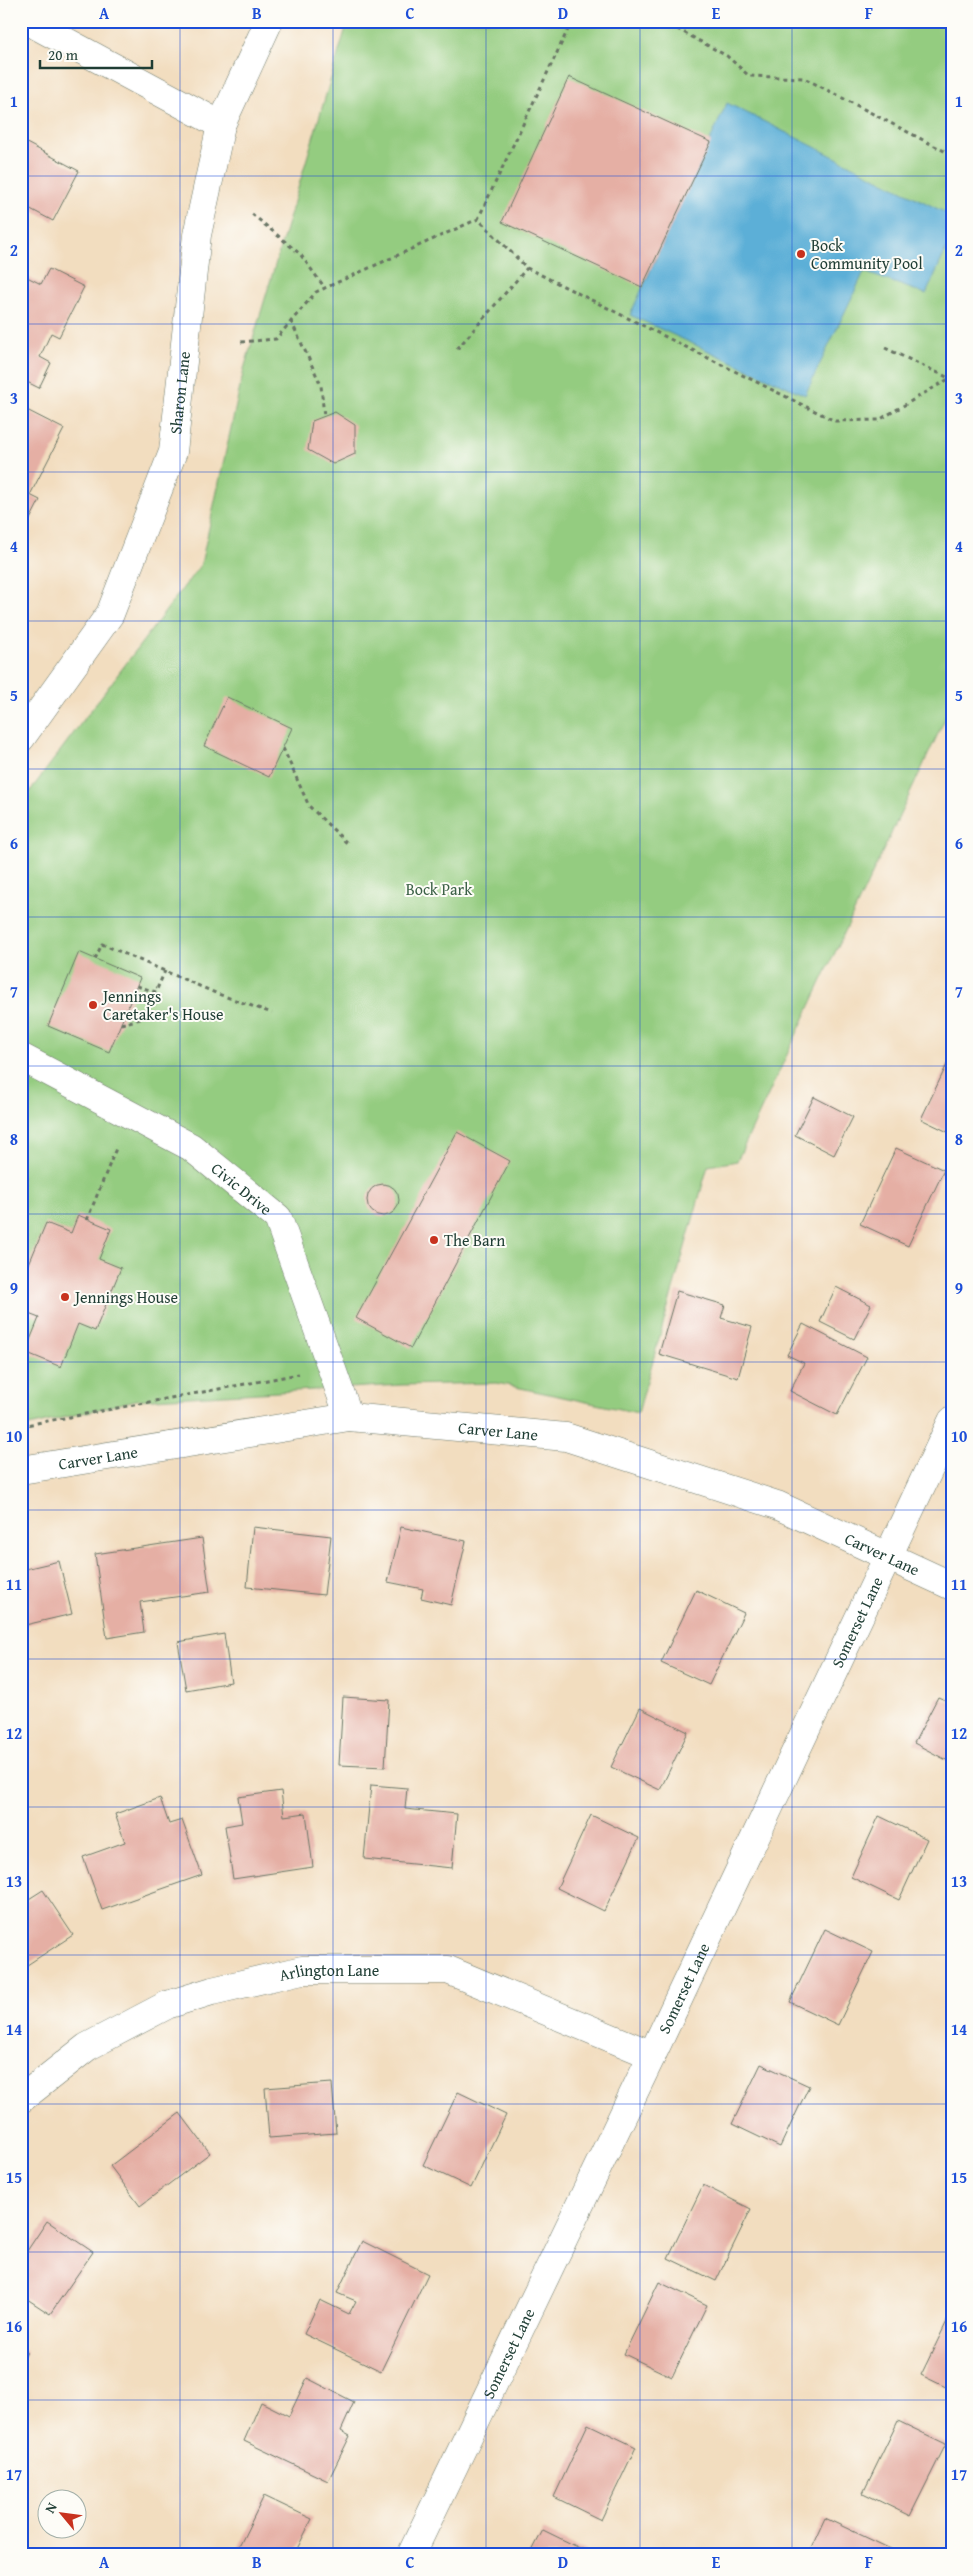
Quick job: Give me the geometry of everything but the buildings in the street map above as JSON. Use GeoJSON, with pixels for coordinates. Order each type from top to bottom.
{"type":"FeatureCollection","features":[{"type":"Feature","properties":{"kind":"street"},"geometry":{"type":"LineString","coordinates":[[28,21],[221,125]]}},
{"type":"Feature","properties":{"kind":"street","name":"Sharon Lane"},"geometry":{"type":"LineString","coordinates":[[21,738],[110,614],[173,452],[197,235],[221,125],[269,21]]}},
{"type":"Feature","properties":{"kind":"street","name":"Civic Drive"},"geometry":{"type":"LineString","coordinates":[[21,1057],[191,1147],[278,1218],[349,1417]]}},
{"type":"Feature","properties":{"kind":"street","name":"Carver Lane"},"geometry":{"type":"LineString","coordinates":[[21,1470],[349,1417],[566,1438],[777,1505],[952,1586]]}},
{"type":"Feature","properties":{"kind":"street","name":"Somerset Lane"},"geometry":{"type":"LineString","coordinates":[[411,2555],[652,2055],[952,1421]]}},
{"type":"Feature","properties":{"kind":"street","name":"Arlington Lane"},"geometry":{"type":"LineString","coordinates":[[21,2099],[87,2047],[167,2005],[212,1991],[302,1970],[448,1970],[652,2055]]}},
{"type":"Feature","properties":{"kind":"path"},"geometry":{"type":"LineString","coordinates":[[241,342],[276,339],[316,292],[478,219],[572,21]]}},
{"type":"Feature","properties":{"kind":"path"},"geometry":{"type":"LineString","coordinates":[[663,21],[727,56],[749,76],[804,78],[952,156]]}},
{"type":"Feature","properties":{"kind":"path"},"geometry":{"type":"LineString","coordinates":[[252,214],[300,254],[325,288]]}},
{"type":"Feature","properties":{"kind":"path"},"geometry":{"type":"LineString","coordinates":[[478,219],[527,268],[835,421],[879,420],[950,378]]}},
{"type":"Feature","properties":{"kind":"path"},"geometry":{"type":"LineString","coordinates":[[457,349],[527,268]]}},
{"type":"Feature","properties":{"kind":"path"},"geometry":{"type":"LineString","coordinates":[[291,321],[321,385],[324,417]]}},
{"type":"Feature","properties":{"kind":"path"},"geometry":{"type":"LineString","coordinates":[[885,348],[950,378]]}},
{"type":"Feature","properties":{"kind":"path"},"geometry":{"type":"LineString","coordinates":[[283,748],[309,806],[349,845]]}},
{"type":"Feature","properties":{"kind":"path"},"geometry":{"type":"LineString","coordinates":[[95,959],[102,944],[272,1013]]}},
{"type":"Feature","properties":{"kind":"path"},"geometry":{"type":"LineString","coordinates":[[121,1024],[144,1018],[165,971]]}},
{"type":"Feature","properties":{"kind":"path"},"geometry":{"type":"LineString","coordinates":[[137,986],[156,992]]}},
{"type":"Feature","properties":{"kind":"path"},"geometry":{"type":"LineString","coordinates":[[87,1220],[118,1144]]}},
{"type":"Feature","properties":{"kind":"path"},"geometry":{"type":"LineString","coordinates":[[21,1426],[299,1373],[296,1364]]}},
{"type":"Feature","properties":{"kind":"green space","name":"Bock Park"},"geometry":{"type":"Polygon","coordinates":[[[348,21],[952,21],[952,704],[737,1161],[708,1166],[638,1413],[497,1383],[401,1385],[136,1400],[21,1428],[21,803],[201,564],[244,369],[348,21]]]}},
{"type":"Feature","properties":{"kind":"water","name":"Bock Community Pool"},"geometry":{"type":"Polygon","coordinates":[[[727,103],[952,216],[952,237],[926,294],[864,272],[805,395],[630,315],[727,103]]]}},
{"type":"Feature","properties":{"kind":"place","name":"Bock Community Pool"},"geometry":{"type":"Point","coordinates":[801,254]}},
{"type":"Feature","properties":{"kind":"place","name":"Jennings Caretaker's House"},"geometry":{"type":"Point","coordinates":[93,1005]}},
{"type":"Feature","properties":{"kind":"place","name":"The Barn"},"geometry":{"type":"Point","coordinates":[434,1240]}},
{"type":"Feature","properties":{"kind":"place","name":"Jennings House"},"geometry":{"type":"Point","coordinates":[65,1297]}}]}
